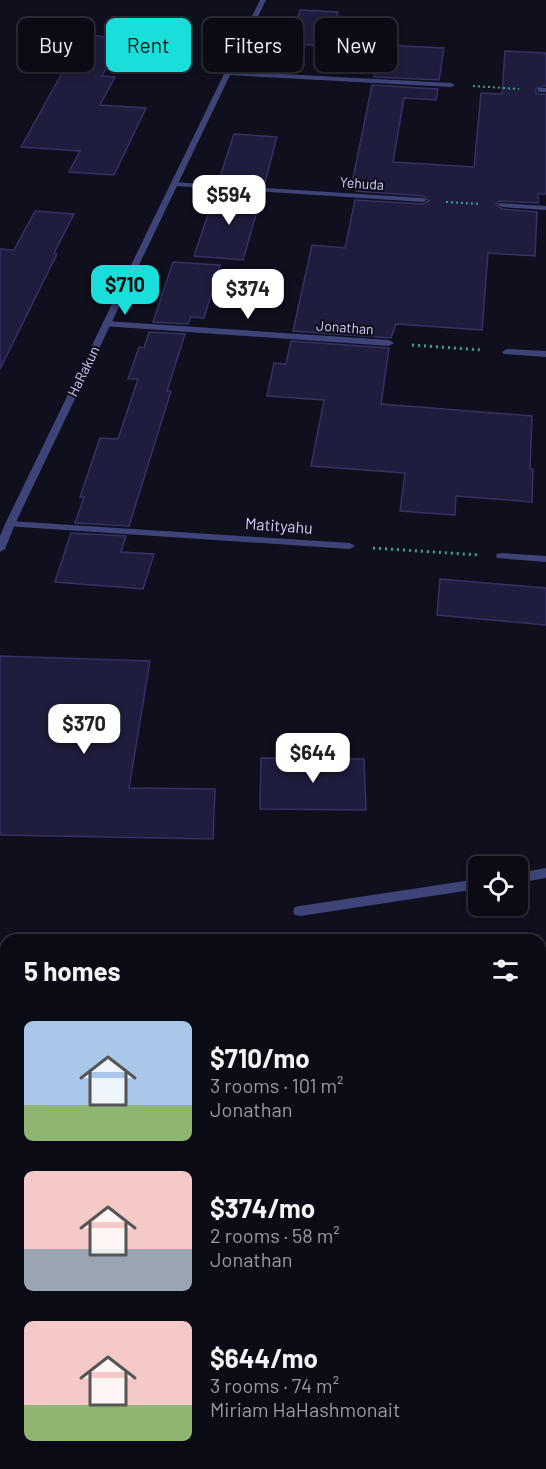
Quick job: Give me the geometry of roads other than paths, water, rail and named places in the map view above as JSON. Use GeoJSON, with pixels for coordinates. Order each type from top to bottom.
{"type":"FeatureCollection","features":[{"type":"Feature","properties":{"kind":"street","name":"HaRakun"},"geometry":{"type":"LineString","coordinates":[[0,549],[106,324],[264,0]]}},
{"type":"Feature","properties":{"kind":"street"},"geometry":{"type":"LineString","coordinates":[[228,73],[451,85]]}},
{"type":"Feature","properties":{"kind":"street","name":"Yehuda"},"geometry":{"type":"LineString","coordinates":[[176,184],[423,200]]}},
{"type":"Feature","properties":{"kind":"street"},"geometry":{"type":"LineString","coordinates":[[502,205],[546,208]]}},
{"type":"Feature","properties":{"kind":"street","name":"Jonathan"},"geometry":{"type":"LineString","coordinates":[[106,324],[389,343]]}},
{"type":"Feature","properties":{"kind":"street"},"geometry":{"type":"LineString","coordinates":[[507,352],[546,354]]}},
{"type":"Feature","properties":{"kind":"street","name":"Matityahu"},"geometry":{"type":"LineString","coordinates":[[10,524],[350,546]]}},
{"type":"Feature","properties":{"kind":"street"},"geometry":{"type":"LineString","coordinates":[[501,556],[546,559]]}},
{"type":"Feature","properties":{"kind":"street"},"geometry":{"type":"LineString","coordinates":[[528,876],[546,873]]}},
{"type":"Feature","properties":{"kind":"street"},"geometry":{"type":"LineString","coordinates":[[300,911],[468,886]]}}]}
